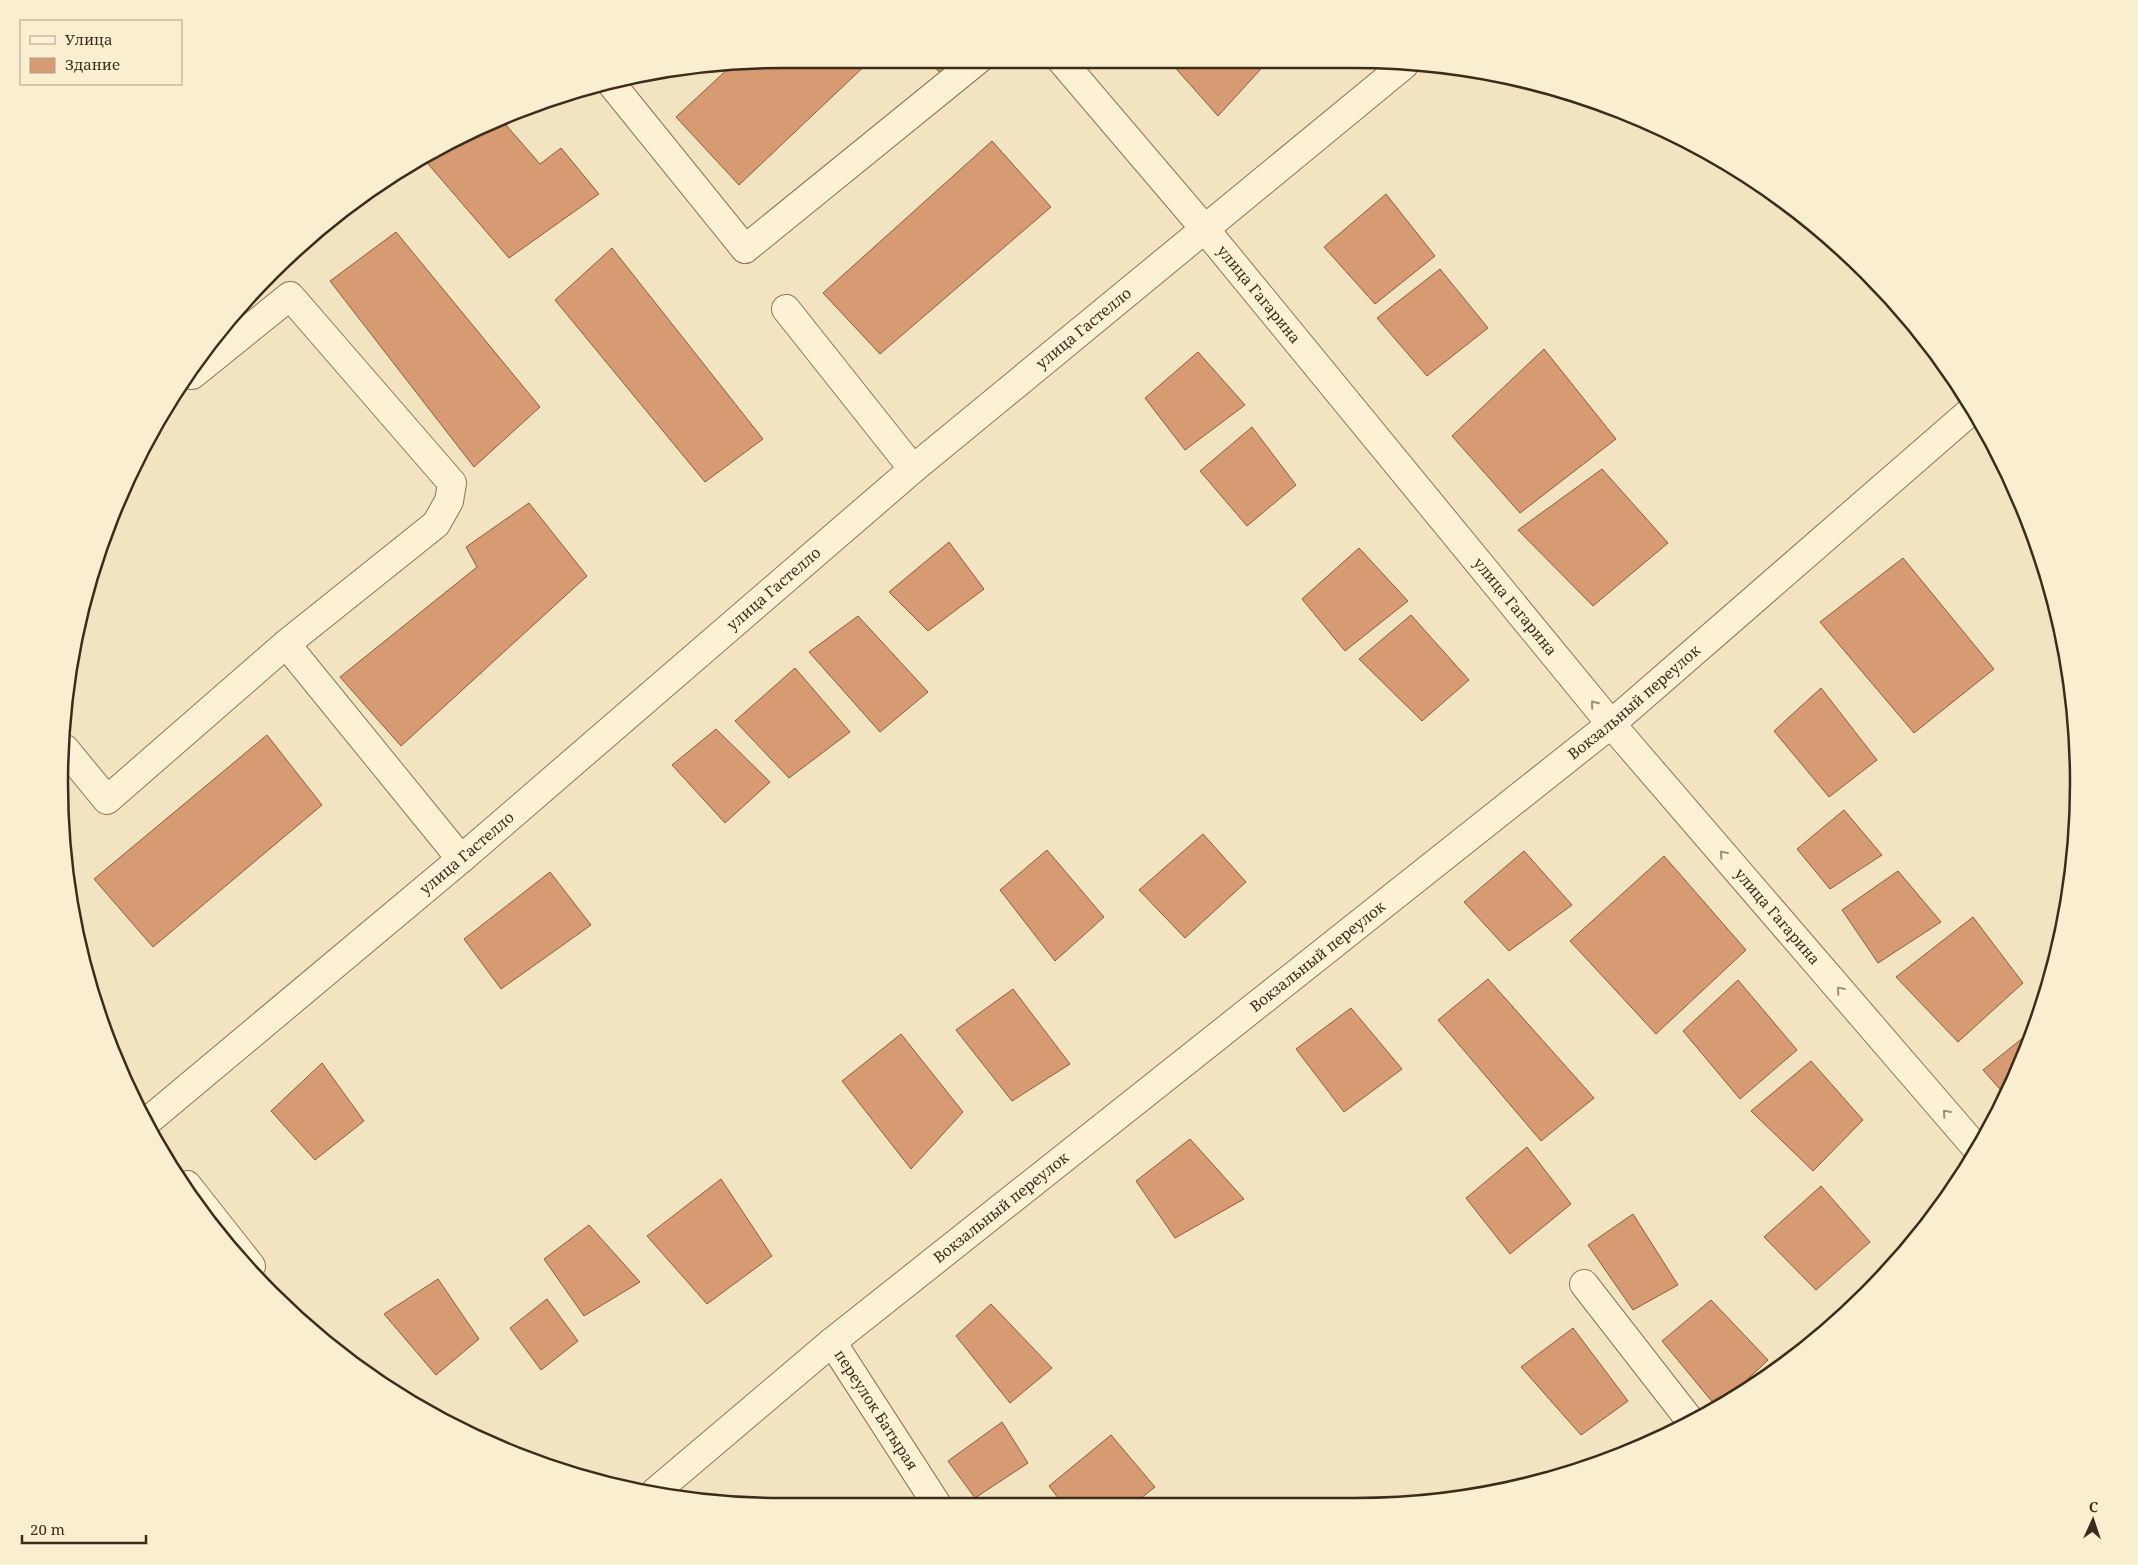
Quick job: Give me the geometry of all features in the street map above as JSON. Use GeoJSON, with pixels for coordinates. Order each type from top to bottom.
{"type":"FeatureCollection","features":[{"type":"Feature","properties":{"kind":"street"},"geometry":{"type":"LineString","coordinates":[[615,88],[746,250],[968,68]]}},
{"type":"Feature","properties":{"kind":"street","name":"улица Гагарина"},"geometry":{"type":"LineString","coordinates":[[1068,68],[1204,228],[1611,724],[1973,1144]]}},
{"type":"Feature","properties":{"kind":"street","name":"улица Гастелло"},"geometry":{"type":"LineString","coordinates":[[151,1118],[460,859],[913,469],[1399,69]]}},
{"type":"Feature","properties":{"kind":"street"},"geometry":{"type":"LineString","coordinates":[[69,754],[106,800],[286,644],[436,524],[450,501],[452,483],[290,296],[199,369]]}},
{"type":"Feature","properties":{"kind":"street"},"geometry":{"type":"LineString","coordinates":[[786,309],[913,469]]}},
{"type":"Feature","properties":{"kind":"street","name":"Вокзальный переулок"},"geometry":{"type":"LineString","coordinates":[[661,1487],[832,1342],[1611,724],[1968,414]]}},
{"type":"Feature","properties":{"kind":"street"},"geometry":{"type":"LineString","coordinates":[[286,644],[460,859]]}},
{"type":"Feature","properties":{"kind":"street"},"geometry":{"type":"LineString","coordinates":[[1584,1284],[1687,1416]]}},
{"type":"Feature","properties":{"kind":"street","name":"переулок Батырая"},"geometry":{"type":"LineString","coordinates":[[832,1342],[933,1498]]}},
{"type":"Feature","properties":{"kind":"building"},"geometry":{"type":"Polygon","coordinates":[[[862,68],[739,185],[676,117],[727,70],[862,68]]]}},
{"type":"Feature","properties":{"kind":"building"},"geometry":{"type":"Polygon","coordinates":[[[935,68],[953,68],[943,76],[935,68]]]}},
{"type":"Feature","properties":{"kind":"building"},"geometry":{"type":"Polygon","coordinates":[[[1175,68],[1262,68],[1218,116],[1175,68]]]}},
{"type":"Feature","properties":{"kind":"building"},"geometry":{"type":"Polygon","coordinates":[[[505,124],[540,164],[561,148],[599,194],[509,258],[427,162],[466,141],[505,124]]]}},
{"type":"Feature","properties":{"kind":"building"},"geometry":{"type":"Polygon","coordinates":[[[992,141],[1051,207],[880,354],[823,293],[992,141]]]}},
{"type":"Feature","properties":{"kind":"building"},"geometry":{"type":"Polygon","coordinates":[[[1386,194],[1435,256],[1375,304],[1324,247],[1386,194]]]}},
{"type":"Feature","properties":{"kind":"building"},"geometry":{"type":"Polygon","coordinates":[[[396,232],[540,407],[474,467],[330,281],[396,232]]]}},
{"type":"Feature","properties":{"kind":"building"},"geometry":{"type":"Polygon","coordinates":[[[612,248],[763,439],[705,482],[555,300],[612,248]]]}},
{"type":"Feature","properties":{"kind":"building"},"geometry":{"type":"Polygon","coordinates":[[[1440,269],[1488,328],[1427,376],[1377,318],[1440,269]]]}},
{"type":"Feature","properties":{"kind":"building"},"geometry":{"type":"Polygon","coordinates":[[[1544,349],[1616,439],[1520,513],[1452,436],[1544,349]]]}},
{"type":"Feature","properties":{"kind":"building"},"geometry":{"type":"Polygon","coordinates":[[[1198,352],[1245,405],[1185,450],[1145,398],[1198,352]]]}},
{"type":"Feature","properties":{"kind":"building"},"geometry":{"type":"Polygon","coordinates":[[[1252,427],[1296,485],[1247,526],[1200,471],[1252,427]]]}},
{"type":"Feature","properties":{"kind":"building"},"geometry":{"type":"Polygon","coordinates":[[[1602,469],[1668,543],[1593,606],[1518,530],[1602,469]]]}},
{"type":"Feature","properties":{"kind":"building"},"geometry":{"type":"Polygon","coordinates":[[[529,503],[587,576],[401,746],[340,677],[477,567],[466,547],[529,503]]]}},
{"type":"Feature","properties":{"kind":"building"},"geometry":{"type":"Polygon","coordinates":[[[949,542],[984,589],[928,631],[889,592],[949,542]]]}},
{"type":"Feature","properties":{"kind":"building"},"geometry":{"type":"Polygon","coordinates":[[[1359,548],[1408,601],[1345,651],[1302,599],[1359,548]]]}},
{"type":"Feature","properties":{"kind":"building"},"geometry":{"type":"Polygon","coordinates":[[[1903,558],[1994,669],[1914,733],[1820,622],[1903,558]]]}},
{"type":"Feature","properties":{"kind":"building"},"geometry":{"type":"Polygon","coordinates":[[[1411,615],[1469,680],[1422,721],[1359,659],[1411,615]]]}},
{"type":"Feature","properties":{"kind":"building"},"geometry":{"type":"Polygon","coordinates":[[[858,616],[928,692],[880,732],[809,652],[858,616]]]}},
{"type":"Feature","properties":{"kind":"building"},"geometry":{"type":"Polygon","coordinates":[[[795,668],[850,732],[789,778],[735,721],[795,668]]]}},
{"type":"Feature","properties":{"kind":"building"},"geometry":{"type":"Polygon","coordinates":[[[1821,688],[1877,760],[1829,797],[1774,731],[1821,688]]]}},
{"type":"Feature","properties":{"kind":"building"},"geometry":{"type":"Polygon","coordinates":[[[716,729],[770,782],[725,823],[672,765],[716,729]]]}},
{"type":"Feature","properties":{"kind":"building"},"geometry":{"type":"Polygon","coordinates":[[[267,735],[322,805],[153,947],[94,879],[267,735]]]}},
{"type":"Feature","properties":{"kind":"building"},"geometry":{"type":"Polygon","coordinates":[[[1844,810],[1882,855],[1830,889],[1797,849],[1844,810]]]}},
{"type":"Feature","properties":{"kind":"building"},"geometry":{"type":"Polygon","coordinates":[[[1203,834],[1246,882],[1185,938],[1139,890],[1203,834]]]}},
{"type":"Feature","properties":{"kind":"building"},"geometry":{"type":"Polygon","coordinates":[[[1047,850],[1104,917],[1055,961],[1000,890],[1047,850]]]}},
{"type":"Feature","properties":{"kind":"building"},"geometry":{"type":"Polygon","coordinates":[[[1524,851],[1572,905],[1509,951],[1464,902],[1524,851]]]}},
{"type":"Feature","properties":{"kind":"building"},"geometry":{"type":"Polygon","coordinates":[[[1664,856],[1746,950],[1656,1034],[1570,941],[1664,856]]]}},
{"type":"Feature","properties":{"kind":"building"},"geometry":{"type":"Polygon","coordinates":[[[1898,871],[1941,922],[1878,963],[1842,910],[1898,871]]]}},
{"type":"Feature","properties":{"kind":"building"},"geometry":{"type":"Polygon","coordinates":[[[550,872],[591,925],[501,989],[464,939],[550,872]]]}},
{"type":"Feature","properties":{"kind":"building"},"geometry":{"type":"Polygon","coordinates":[[[1973,917],[2023,983],[1958,1042],[1896,977],[1973,917]]]}},
{"type":"Feature","properties":{"kind":"building"},"geometry":{"type":"Polygon","coordinates":[[[1488,979],[1594,1098],[1541,1141],[1438,1020],[1488,979]]]}},
{"type":"Feature","properties":{"kind":"building"},"geometry":{"type":"Polygon","coordinates":[[[1738,980],[1797,1050],[1740,1099],[1683,1031],[1738,980]]]}},
{"type":"Feature","properties":{"kind":"building"},"geometry":{"type":"Polygon","coordinates":[[[1013,989],[1070,1064],[1012,1101],[956,1030],[1013,989]]]}},
{"type":"Feature","properties":{"kind":"building"},"geometry":{"type":"Polygon","coordinates":[[[1351,1008],[1402,1069],[1344,1112],[1296,1049],[1351,1008]]]}},
{"type":"Feature","properties":{"kind":"building"},"geometry":{"type":"Polygon","coordinates":[[[901,1034],[963,1112],[911,1169],[842,1081],[901,1034]]]}},
{"type":"Feature","properties":{"kind":"building"},"geometry":{"type":"Polygon","coordinates":[[[2023,1038],[2001,1090],[1983,1070],[2023,1038]]]}},
{"type":"Feature","properties":{"kind":"building"},"geometry":{"type":"Polygon","coordinates":[[[1811,1061],[1863,1120],[1813,1171],[1751,1111],[1811,1061]]]}},
{"type":"Feature","properties":{"kind":"building"},"geometry":{"type":"Polygon","coordinates":[[[322,1063],[364,1121],[315,1160],[271,1111],[322,1063]]]}},
{"type":"Feature","properties":{"kind":"building"},"geometry":{"type":"Polygon","coordinates":[[[1190,1139],[1244,1199],[1175,1238],[1136,1181],[1190,1139]]]}},
{"type":"Feature","properties":{"kind":"building"},"geometry":{"type":"Polygon","coordinates":[[[1527,1147],[1571,1204],[1510,1254],[1466,1198],[1527,1147]]]}},
{"type":"Feature","properties":{"kind":"building"},"geometry":{"type":"Polygon","coordinates":[[[721,1179],[772,1256],[707,1304],[647,1236],[721,1179]]]}},
{"type":"Feature","properties":{"kind":"building"},"geometry":{"type":"Polygon","coordinates":[[[1821,1186],[1870,1242],[1816,1290],[1764,1237],[1821,1186]]]}},
{"type":"Feature","properties":{"kind":"building"},"geometry":{"type":"Polygon","coordinates":[[[1633,1214],[1678,1285],[1633,1310],[1588,1245],[1633,1214]]]}},
{"type":"Feature","properties":{"kind":"building"},"geometry":{"type":"Polygon","coordinates":[[[589,1225],[640,1282],[584,1316],[544,1259],[589,1225]]]}},
{"type":"Feature","properties":{"kind":"building"},"geometry":{"type":"Polygon","coordinates":[[[438,1279],[479,1339],[436,1375],[384,1314],[438,1279]]]}},
{"type":"Feature","properties":{"kind":"building"},"geometry":{"type":"Polygon","coordinates":[[[547,1299],[578,1341],[541,1370],[510,1328],[547,1299]]]}},
{"type":"Feature","properties":{"kind":"building"},"geometry":{"type":"Polygon","coordinates":[[[1711,1300],[1768,1360],[1744,1383],[1713,1402],[1662,1341],[1711,1300]]]}},
{"type":"Feature","properties":{"kind":"building"},"geometry":{"type":"Polygon","coordinates":[[[991,1304],[1052,1368],[1010,1403],[956,1336],[991,1304]]]}},
{"type":"Feature","properties":{"kind":"building"},"geometry":{"type":"Polygon","coordinates":[[[1573,1328],[1628,1401],[1581,1435],[1521,1367],[1573,1328]]]}},
{"type":"Feature","properties":{"kind":"building"},"geometry":{"type":"Polygon","coordinates":[[[1002,1422],[1028,1463],[975,1498],[948,1461],[1002,1422]]]}},
{"type":"Feature","properties":{"kind":"building"},"geometry":{"type":"Polygon","coordinates":[[[1111,1435],[1155,1487],[1141,1498],[1058,1498],[1049,1486],[1111,1435]]]}}]}
